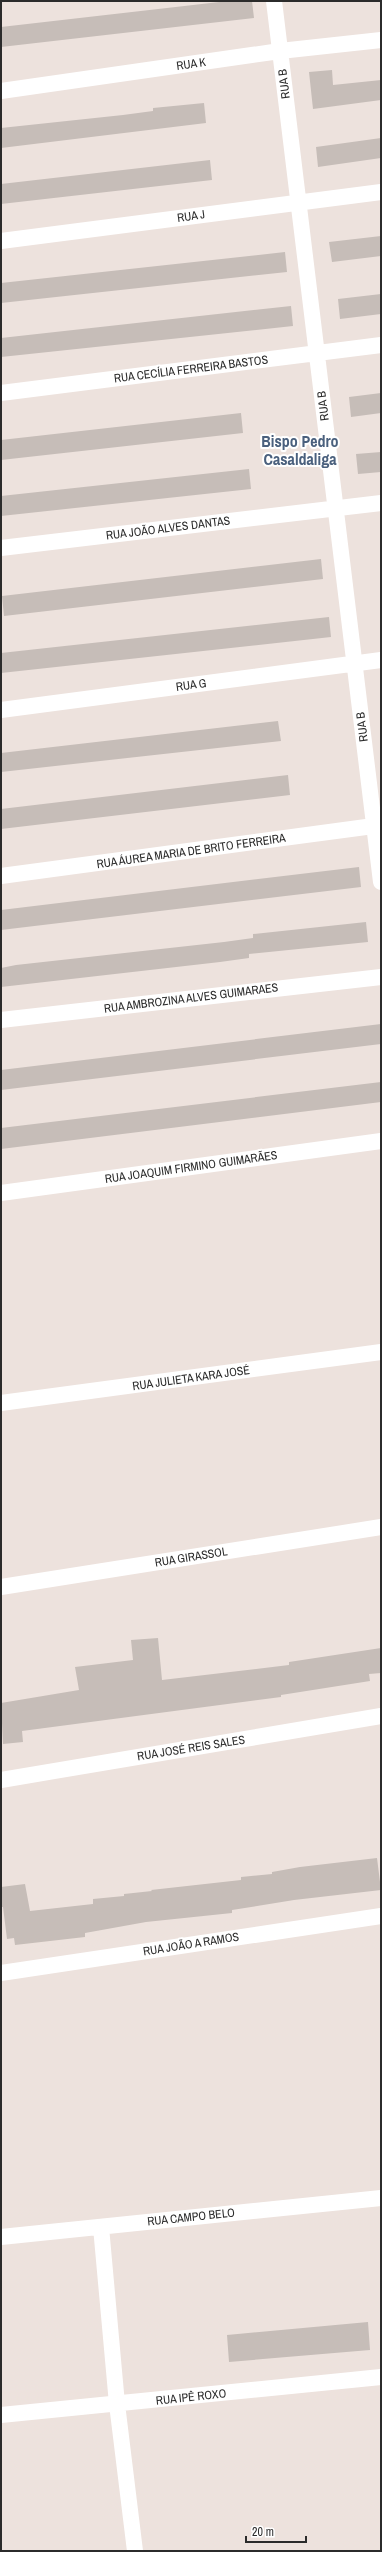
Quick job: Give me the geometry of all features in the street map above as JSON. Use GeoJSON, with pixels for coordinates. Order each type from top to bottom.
{"type":"FeatureCollection","features":[{"type":"Feature","properties":{"kind":"street","name":"RUA B"},"geometry":{"type":"LineString","coordinates":[[274,1],[355,663],[378,826],[381,882]]}},
{"type":"Feature","properties":{"kind":"street","name":"RUA K"},"geometry":{"type":"LineString","coordinates":[[1,91],[280,51],[381,40]]}},
{"type":"Feature","properties":{"kind":"street","name":"RUA J"},"geometry":{"type":"LineString","coordinates":[[1,241],[381,192]]}},
{"type":"Feature","properties":{"kind":"street","name":"RUA CECÍLIA FERREIRA BASTOS"},"geometry":{"type":"LineString","coordinates":[[1,393],[381,345]]}},
{"type":"Feature","properties":{"kind":"street","name":"RUA JOÃO ALVES DANTAS"},"geometry":{"type":"LineString","coordinates":[[1,548],[381,503]]}},
{"type":"Feature","properties":{"kind":"street","name":"RUA G"},"geometry":{"type":"LineString","coordinates":[[1,710],[381,660]]}},
{"type":"Feature","properties":{"kind":"street","name":"RUA ÁUREA MARIA DE BRITO FERREIRA"},"geometry":{"type":"LineString","coordinates":[[1,876],[378,826]]}},
{"type":"Feature","properties":{"kind":"street","name":"RUA AMBROZINA ALVES GUIMARAES"},"geometry":{"type":"LineString","coordinates":[[1,1020],[381,977]]}},
{"type":"Feature","properties":{"kind":"street","name":"RUA JOAQUIM FIRMINO GUIMARÃES"},"geometry":{"type":"LineString","coordinates":[[1,1193],[381,1141]]}},
{"type":"Feature","properties":{"kind":"street","name":"RUA JULIETA KARA JOSÉ"},"geometry":{"type":"LineString","coordinates":[[1,1403],[381,1352]]}},
{"type":"Feature","properties":{"kind":"street","name":"RUA GIRASSOL"},"geometry":{"type":"LineString","coordinates":[[1,1587],[381,1527]]}},
{"type":"Feature","properties":{"kind":"street","name":"RUA JOSÉ REIS SALES"},"geometry":{"type":"LineString","coordinates":[[1,1780],[381,1716]]}},
{"type":"Feature","properties":{"kind":"street","name":"RUA JOÃO A RAMOS"},"geometry":{"type":"LineString","coordinates":[[1,1973],[381,1916]]}},
{"type":"Feature","properties":{"kind":"street","name":"RUA CAMPO BELO"},"geometry":{"type":"LineString","coordinates":[[1,2237],[381,2198]]}},
{"type":"Feature","properties":{"kind":"street"},"geometry":{"type":"LineString","coordinates":[[101,2227],[117,2404],[135,2551]]}},
{"type":"Feature","properties":{"kind":"street","name":"RUA IPÊ ROXO"},"geometry":{"type":"LineString","coordinates":[[1,2415],[381,2377]]}},
{"type":"Feature","properties":{"kind":"building"},"geometry":{"type":"Polygon","coordinates":[[[228,1],[252,1],[254,18],[1,47],[1,27],[228,1]]]}},
{"type":"Feature","properties":{"kind":"building"},"geometry":{"type":"Polygon","coordinates":[[[332,70],[333,85],[381,80],[381,100],[313,109],[309,72],[332,70]]]}},
{"type":"Feature","properties":{"kind":"building"},"geometry":{"type":"Polygon","coordinates":[[[204,103],[206,123],[1,148],[1,128],[123,115],[153,111],[153,108],[204,103]]]}},
{"type":"Feature","properties":{"kind":"building"},"geometry":{"type":"Polygon","coordinates":[[[381,138],[381,158],[318,167],[316,147],[381,138]]]}},
{"type":"Feature","properties":{"kind":"building"},"geometry":{"type":"Polygon","coordinates":[[[210,160],[212,180],[1,204],[1,184],[210,160]]]}},
{"type":"Feature","properties":{"kind":"building"},"geometry":{"type":"Polygon","coordinates":[[[381,236],[381,256],[332,262],[329,242],[381,236]]]}},
{"type":"Feature","properties":{"kind":"building"},"geometry":{"type":"Polygon","coordinates":[[[285,252],[287,272],[1,303],[1,283],[285,252]]]}},
{"type":"Feature","properties":{"kind":"building"},"geometry":{"type":"Polygon","coordinates":[[[381,294],[381,314],[340,319],[338,299],[381,294]]]}},
{"type":"Feature","properties":{"kind":"building"},"geometry":{"type":"Polygon","coordinates":[[[291,306],[293,326],[1,357],[1,338],[291,306]]]}},
{"type":"Feature","properties":{"kind":"building"},"geometry":{"type":"Polygon","coordinates":[[[381,393],[381,413],[351,417],[349,397],[381,393]]]}},
{"type":"Feature","properties":{"kind":"building"},"geometry":{"type":"Polygon","coordinates":[[[241,413],[243,433],[1,460],[1,440],[241,413]]]}},
{"type":"Feature","properties":{"kind":"building"},"geometry":{"type":"Polygon","coordinates":[[[381,452],[381,472],[358,474],[356,454],[381,452]]]}},
{"type":"Feature","properties":{"kind":"building"},"geometry":{"type":"Polygon","coordinates":[[[249,469],[251,489],[1,516],[1,496],[249,469]]]}},
{"type":"Feature","properties":{"kind":"building"},"geometry":{"type":"Polygon","coordinates":[[[321,559],[323,579],[4,616],[2,596],[321,559]]]}},
{"type":"Feature","properties":{"kind":"building"},"geometry":{"type":"Polygon","coordinates":[[[329,617],[331,637],[1,673],[1,653],[329,617]]]}},
{"type":"Feature","properties":{"kind":"building"},"geometry":{"type":"Polygon","coordinates":[[[278,721],[281,741],[1,772],[1,753],[278,721]]]}},
{"type":"Feature","properties":{"kind":"building"},"geometry":{"type":"Polygon","coordinates":[[[288,775],[290,795],[1,829],[1,809],[288,775]]]}},
{"type":"Feature","properties":{"kind":"building"},"geometry":{"type":"Polygon","coordinates":[[[359,867],[361,887],[1,930],[1,910],[359,867]]]}},
{"type":"Feature","properties":{"kind":"building"},"geometry":{"type":"Polygon","coordinates":[[[366,922],[368,942],[249,954],[249,958],[220,962],[1,987],[1,968],[16,965],[224,942],[253,938],[253,934],[366,922]]]}},
{"type":"Feature","properties":{"kind":"building"},"geometry":{"type":"Polygon","coordinates":[[[381,1024],[381,1044],[1,1090],[1,1070],[381,1024]]]}},
{"type":"Feature","properties":{"kind":"building"},"geometry":{"type":"Polygon","coordinates":[[[381,1082],[381,1102],[1,1149],[1,1128],[381,1082]]]}},
{"type":"Feature","properties":{"kind":"building"},"geometry":{"type":"Polygon","coordinates":[[[158,1638],[162,1680],[289,1665],[289,1662],[381,1648],[381,1673],[369,1674],[370,1681],[281,1695],[281,1697],[22,1731],[23,1742],[3,1744],[1,1703],[79,1690],[75,1667],[133,1660],[131,1640],[158,1638]]]}},
{"type":"Feature","properties":{"kind":"building"},"geometry":{"type":"Polygon","coordinates":[[[377,1858],[381,1890],[294,1900],[232,1910],[232,1913],[146,1922],[85,1933],[85,1937],[15,1945],[14,1938],[7,1939],[3,1907],[1,1907],[1,1887],[25,1884],[30,1911],[93,1904],[93,1899],[124,1896],[124,1894],[152,1891],[151,1890],[241,1880],[241,1877],[272,1874],[272,1872],[300,1867],[377,1858]]]}},
{"type":"Feature","properties":{"kind":"building"},"geometry":{"type":"Polygon","coordinates":[[[368,2322],[370,2350],[229,2362],[227,2335],[368,2322]]]}},
{"type":"Feature","properties":{"kind":"district","name":"Bispo Pedro Casaldaliga"},"geometry":{"type":"Point","coordinates":[300,450]}}]}
